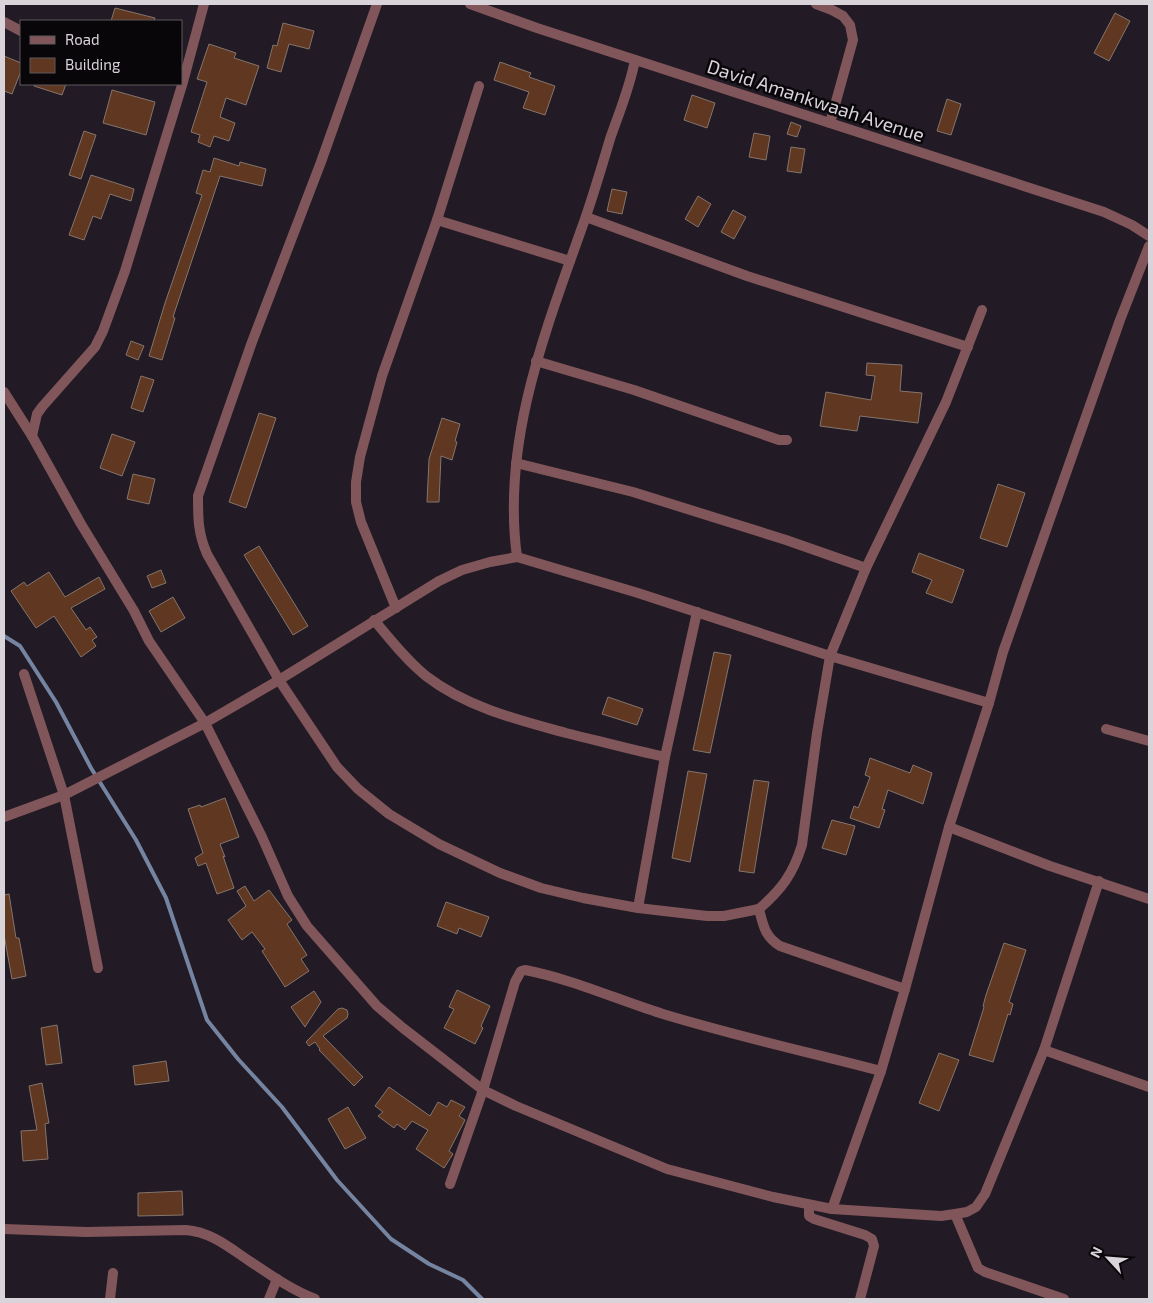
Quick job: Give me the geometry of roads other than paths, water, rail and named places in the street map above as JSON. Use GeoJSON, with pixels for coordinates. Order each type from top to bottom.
{"type":"FeatureCollection","features":[{"type":"Feature","properties":{"kind":"street"},"geometry":{"type":"LineString","coordinates":[[182,81],[204,4]]}},
{"type":"Feature","properties":{"kind":"street"},"geometry":{"type":"LineString","coordinates":[[377,4],[321,162],[248,350],[198,496],[198,518],[200,536],[207,554],[280,680],[337,767],[358,789],[389,814],[439,844],[500,873],[558,892],[638,908],[707,916],[724,916],[759,909],[778,892],[788,879],[802,845],[817,732],[830,656],[866,568],[946,402],[982,310]]}},
{"type":"Feature","properties":{"kind":"street","name":"David Amankwaah Avenue"},"geometry":{"type":"LineString","coordinates":[[473,4],[635,60],[1104,212],[1132,225],[1149,236]]}},
{"type":"Feature","properties":{"kind":"street"},"geometry":{"type":"LineString","coordinates":[[816,4],[843,16],[850,25],[853,40],[830,124]]}},
{"type":"Feature","properties":{"kind":"street"},"geometry":{"type":"LineString","coordinates":[[4,22],[20,30]]}},
{"type":"Feature","properties":{"kind":"street"},"geometry":{"type":"LineString","coordinates":[[517,557],[513,503],[521,423],[536,361],[586,217],[635,60]]}},
{"type":"Feature","properties":{"kind":"street"},"geometry":{"type":"LineString","coordinates":[[32,436],[37,414],[94,348],[103,332],[125,271],[181,85]]}},
{"type":"Feature","properties":{"kind":"street"},"geometry":{"type":"LineString","coordinates":[[396,608],[361,522],[356,502],[356,482],[360,457],[382,376],[437,220],[479,86]]}},
{"type":"Feature","properties":{"kind":"street"},"geometry":{"type":"LineString","coordinates":[[586,217],[747,276],[968,347]]}},
{"type":"Feature","properties":{"kind":"street"},"geometry":{"type":"LineString","coordinates":[[437,220],[570,261]]}},
{"type":"Feature","properties":{"kind":"street"},"geometry":{"type":"LineString","coordinates":[[832,1209],[881,1071],[949,827],[989,703],[1002,652],[1120,320],[1149,246]]}},
{"type":"Feature","properties":{"kind":"street"},"geometry":{"type":"LineString","coordinates":[[536,361],[634,390],[779,440],[788,440]]}},
{"type":"Feature","properties":{"kind":"street"},"geometry":{"type":"LineString","coordinates":[[4,392],[32,436],[81,524],[134,611],[149,641],[205,723],[262,837],[288,896],[307,926],[377,1006],[435,1054],[483,1090],[516,1106],[667,1169],[773,1197],[832,1209],[941,1216],[968,1212],[976,1207],[985,1194],[1044,1050],[1099,881]]}},
{"type":"Feature","properties":{"kind":"street"},"geometry":{"type":"LineString","coordinates":[[516,463],[633,492],[795,543],[866,568]]}},
{"type":"Feature","properties":{"kind":"street"},"geometry":{"type":"LineString","coordinates":[[4,817],[64,795],[205,723],[280,680],[439,581],[462,570],[517,557],[543,563],[830,656],[989,703]]}},
{"type":"Feature","properties":{"kind":"street"},"geometry":{"type":"LineString","coordinates":[[638,908],[665,757],[697,612]]}},
{"type":"Feature","properties":{"kind":"street"},"geometry":{"type":"LineString","coordinates":[[374,620],[403,654],[426,676],[447,690],[473,703],[532,724],[665,757]]}},
{"type":"Feature","properties":{"kind":"street"},"geometry":{"type":"LineString","coordinates":[[24,674],[64,795],[98,968]]}},
{"type":"Feature","properties":{"kind":"street"},"geometry":{"type":"LineString","coordinates":[[1106,729],[1149,741]]}},
{"type":"Feature","properties":{"kind":"street"},"geometry":{"type":"LineString","coordinates":[[949,827],[1025,857],[1149,899]]}},
{"type":"Feature","properties":{"kind":"street"},"geometry":{"type":"LineString","coordinates":[[759,909],[765,932],[772,941],[780,946],[905,989]]}},
{"type":"Feature","properties":{"kind":"street"},"geometry":{"type":"LineString","coordinates":[[450,1184],[483,1090],[515,982],[521,971],[525,970],[621,999],[661,1014],[727,1033],[881,1071]]}},
{"type":"Feature","properties":{"kind":"street"},"geometry":{"type":"LineString","coordinates":[[1044,1050],[1149,1087]]}},
{"type":"Feature","properties":{"kind":"street"},"geometry":{"type":"LineString","coordinates":[[809,1204],[809,1216],[814,1219],[865,1235],[872,1240],[874,1246],[860,1299]]}},
{"type":"Feature","properties":{"kind":"street"},"geometry":{"type":"LineString","coordinates":[[955,1214],[978,1268],[1064,1299]]}},
{"type":"Feature","properties":{"kind":"street"},"geometry":{"type":"LineString","coordinates":[[4,1229],[86,1232],[198,1231],[212,1236],[277,1279],[315,1299]]}},
{"type":"Feature","properties":{"kind":"street"},"geometry":{"type":"LineString","coordinates":[[110,1299],[113,1273]]}},
{"type":"Feature","properties":{"kind":"street"},"geometry":{"type":"LineString","coordinates":[[269,1299],[277,1279]]}},
{"type":"Feature","properties":{"kind":"waterway"},"geometry":{"type":"LineString","coordinates":[[4,636],[20,646],[56,702],[91,768],[136,840],[166,898],[207,1020],[238,1059],[282,1107],[337,1180],[391,1239],[429,1264],[463,1280],[482,1299]]}}]}
